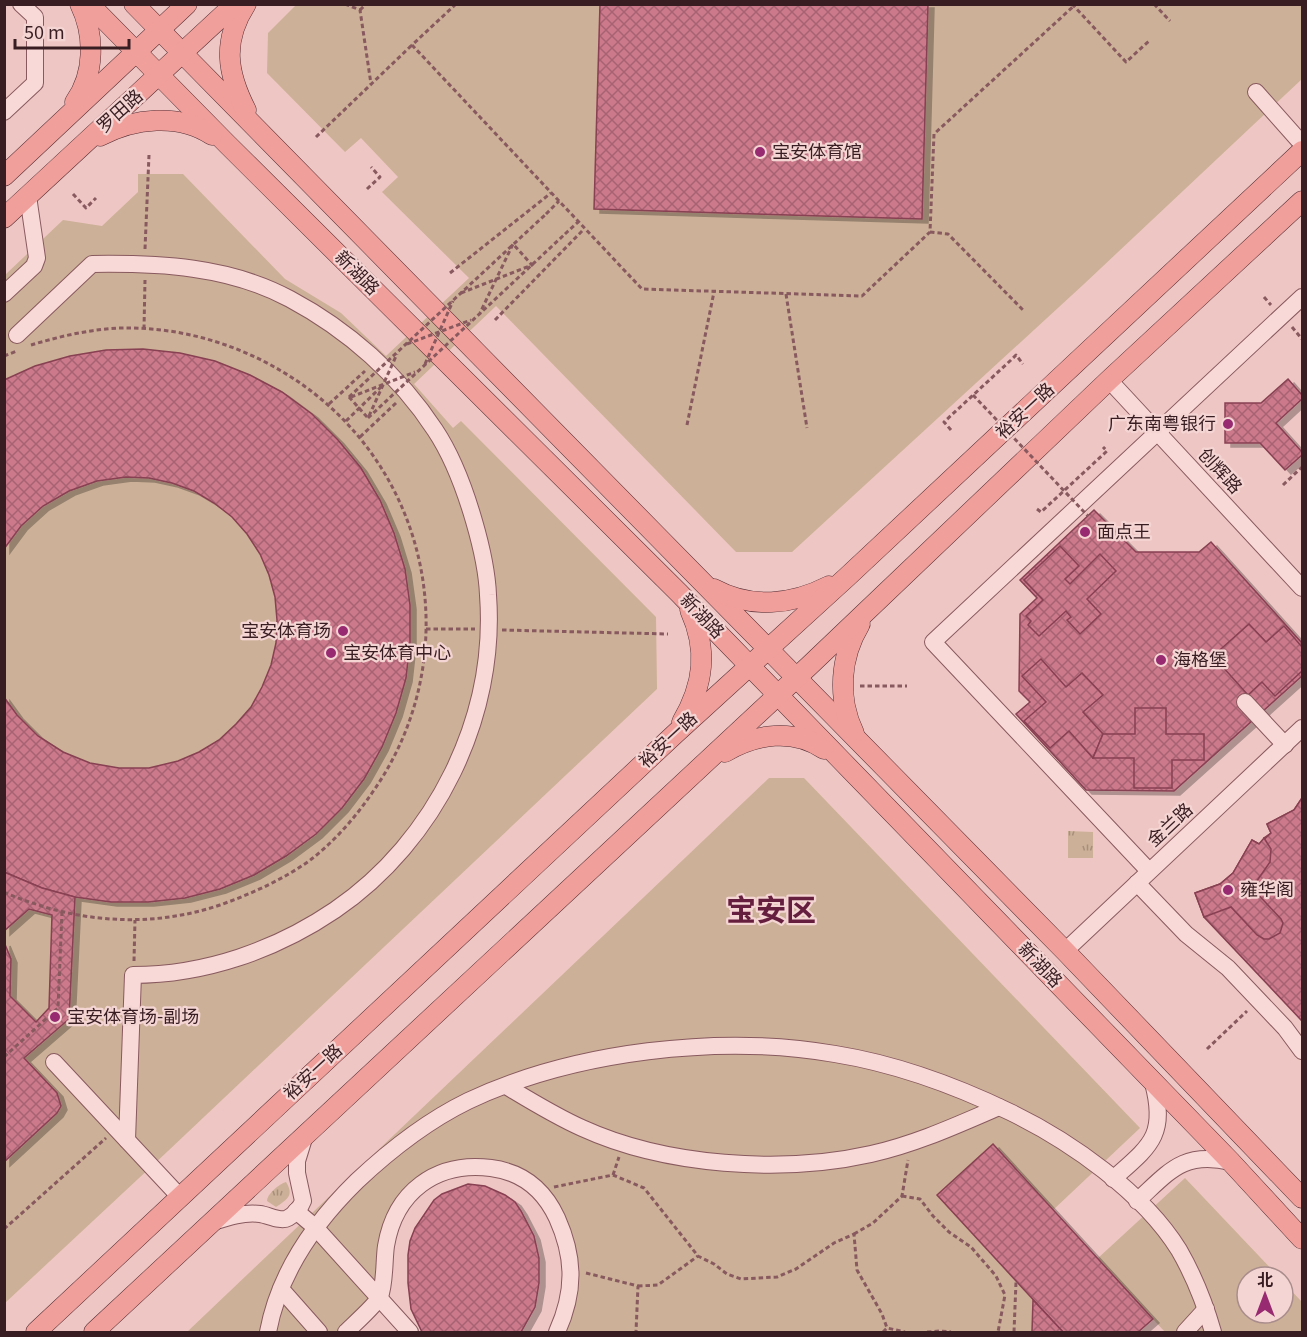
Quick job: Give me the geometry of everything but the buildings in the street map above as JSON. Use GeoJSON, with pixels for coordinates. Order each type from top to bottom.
{"type":"FeatureCollection","features":[{"type":"Feature","properties":{"kind":"main road"},"geometry":{"type":"LineString","coordinates":[[62,121],[81,94],[89,67],[90,39],[80,4]]}},
{"type":"Feature","properties":{"kind":"main road","name":"新湖路"},"geometry":{"type":"LineString","coordinates":[[89,4],[679,592],[1231,1162],[1302,1239]]}},
{"type":"Feature","properties":{"kind":"main road","name":"新湖路"},"geometry":{"type":"LineString","coordinates":[[134,4],[1065,951],[1302,1196]]}},
{"type":"Feature","properties":{"kind":"main road","name":"罗田路"},"geometry":{"type":"LineString","coordinates":[[4,176],[187,4]]}},
{"type":"Feature","properties":{"kind":"main road","name":"罗田路"},"geometry":{"type":"LineString","coordinates":[[4,218],[235,4]]}},
{"type":"Feature","properties":{"kind":"main road"},"geometry":{"type":"LineString","coordinates":[[246,4],[233,32],[229,57],[234,84],[254,126]]}},
{"type":"Feature","properties":{"kind":"main road"},"geometry":{"type":"LineString","coordinates":[[81,145],[114,129],[160,120],[204,129],[227,144]]}},
{"type":"Feature","properties":{"kind":"main road","name":"裕安一路"},"geometry":{"type":"LineString","coordinates":[[37,1329],[1302,151]]}},
{"type":"Feature","properties":{"kind":"main road","name":"裕安一路"},"geometry":{"type":"LineString","coordinates":[[94,1332],[878,602],[1109,380],[1302,201]]}},
{"type":"Feature","properties":{"kind":"main road"},"geometry":{"type":"LineString","coordinates":[[639,553],[648,558],[656,556],[662,546],[658,537]]}},
{"type":"Feature","properties":{"kind":"main road"},"geometry":{"type":"LineString","coordinates":[[695,575],[726,595],[762,603],[786,601],[815,593],[847,577]]}},
{"type":"Feature","properties":{"kind":"main road"},"geometry":{"type":"LineString","coordinates":[[676,733],[697,691],[703,657],[698,626],[679,592]]}},
{"type":"Feature","properties":{"kind":"main road"},"geometry":{"type":"LineString","coordinates":[[860,744],[850,725],[845,706],[844,668],[855,632],[878,602]]}},
{"type":"Feature","properties":{"kind":"main road"},"geometry":{"type":"LineString","coordinates":[[702,765],[737,744],[754,738],[776,735],[801,738],[819,745],[842,760]]}},
{"type":"Feature","properties":{"kind":"main road"},"geometry":{"type":"LineString","coordinates":[[1119,1048],[1117,1037],[1123,1028],[1133,1026],[1142,1031]]}},
{"type":"Feature","properties":{"kind":"street"},"geometry":{"type":"LineString","coordinates":[[4,112],[35,82],[35,17],[21,4]]}},
{"type":"Feature","properties":{"kind":"street"},"geometry":{"type":"LineString","coordinates":[[1256,92],[1302,144]]}},
{"type":"Feature","properties":{"kind":"street"},"geometry":{"type":"LineString","coordinates":[[4,294],[34,266],[38,258],[28,196]]}},
{"type":"Feature","properties":{"kind":"street"},"geometry":{"type":"LineString","coordinates":[[22,343],[92,264],[145,263],[186,267],[241,279],[288,298],[345,333],[407,393],[436,431],[466,491],[484,555],[489,595],[489,630],[482,689],[460,756],[438,802],[402,851],[359,894],[308,928],[253,954],[194,969],[133,975],[122,1134]]}},
{"type":"Feature","properties":{"kind":"street"},"geometry":{"type":"LineString","coordinates":[[1302,297],[933,642],[1143,877],[1186,934],[1228,968],[1286,1028],[1302,1051]]}},
{"type":"Feature","properties":{"kind":"street","name":"创辉路"},"geometry":{"type":"LineString","coordinates":[[1109,380],[1302,588]]}},
{"type":"Feature","properties":{"kind":"street"},"geometry":{"type":"LineString","coordinates":[[1245,702],[1284,744]]}},
{"type":"Feature","properties":{"kind":"street","name":"金兰路"},"geometry":{"type":"LineString","coordinates":[[1065,951],[1302,728]]}},
{"type":"Feature","properties":{"kind":"street"},"geometry":{"type":"LineString","coordinates":[[268,1332],[271,1315],[281,1288],[295,1258],[315,1227],[342,1196],[400,1144],[433,1121],[467,1102],[506,1086],[594,1061],[684,1048],[733,1046],[785,1047],[880,1063],[945,1083],[1031,1122],[1066,1143],[1113,1179],[1137,1201],[1178,1249],[1196,1283],[1213,1332]]}},
{"type":"Feature","properties":{"kind":"street"},"geometry":{"type":"LineString","coordinates":[[54,1062],[180,1197]]}},
{"type":"Feature","properties":{"kind":"street"},"geometry":{"type":"LineString","coordinates":[[1113,1179],[1153,1140],[1158,1117],[1158,1101],[1153,1083]]}},
{"type":"Feature","properties":{"kind":"street"},"geometry":{"type":"LineString","coordinates":[[506,1086],[547,1110],[623,1143],[676,1156],[730,1164],[829,1161],[871,1154],[910,1143],[999,1107]]}},
{"type":"Feature","properties":{"kind":"street"},"geometry":{"type":"LineString","coordinates":[[212,1222],[231,1216],[258,1214],[282,1220],[296,1211],[303,1201],[297,1161],[305,1135]]}},
{"type":"Feature","properties":{"kind":"street"},"geometry":{"type":"LineString","coordinates":[[1137,1201],[1172,1170],[1184,1163],[1213,1158],[1231,1162]]}},
{"type":"Feature","properties":{"kind":"street"},"geometry":{"type":"LineString","coordinates":[[346,1332],[380,1297],[390,1228],[408,1195],[438,1174],[459,1168],[480,1167],[514,1174],[539,1190],[549,1203],[563,1233],[570,1250],[571,1268],[568,1300],[557,1332]]}},
{"type":"Feature","properties":{"kind":"street"},"geometry":{"type":"LineString","coordinates":[[296,1211],[315,1227],[411,1332]]}},
{"type":"Feature","properties":{"kind":"street"},"geometry":{"type":"LineString","coordinates":[[281,1288],[319,1332]]}},
{"type":"Feature","properties":{"kind":"street"},"geometry":{"type":"LineString","coordinates":[[1185,1332],[1206,1309]]}},
{"type":"Feature","properties":{"kind":"path"},"geometry":{"type":"LineString","coordinates":[[345,4],[360,10]]}},
{"type":"Feature","properties":{"kind":"path"},"geometry":{"type":"LineString","coordinates":[[360,10],[366,4]]}},
{"type":"Feature","properties":{"kind":"path"},"geometry":{"type":"LineString","coordinates":[[316,137],[456,4]]}},
{"type":"Feature","properties":{"kind":"path"},"geometry":{"type":"LineString","coordinates":[[1154,4],[1170,21]]}},
{"type":"Feature","properties":{"kind":"path"},"geometry":{"type":"LineString","coordinates":[[412,45],[642,289],[862,296],[930,232],[934,134],[1074,5],[1126,62],[1149,41]]}},
{"type":"Feature","properties":{"kind":"path"},"geometry":{"type":"LineString","coordinates":[[360,10],[371,84]]}},
{"type":"Feature","properties":{"kind":"path"},"geometry":{"type":"LineString","coordinates":[[144,329],[149,155]]}},
{"type":"Feature","properties":{"kind":"path"},"geometry":{"type":"LineString","coordinates":[[367,189],[380,177],[371,167]]}},
{"type":"Feature","properties":{"kind":"path"},"geometry":{"type":"LineString","coordinates":[[450,273],[551,193]]}},
{"type":"Feature","properties":{"kind":"path"},"geometry":{"type":"LineString","coordinates":[[73,194],[86,208],[96,198]]}},
{"type":"Feature","properties":{"kind":"path"},"geometry":{"type":"LineString","coordinates":[[349,398],[559,201]]}},
{"type":"Feature","properties":{"kind":"path"},"geometry":{"type":"LineString","coordinates":[[368,418],[578,222]]}},
{"type":"Feature","properties":{"kind":"path"},"geometry":{"type":"LineString","coordinates":[[495,320],[584,228]]}},
{"type":"Feature","properties":{"kind":"path"},"geometry":{"type":"LineString","coordinates":[[930,232],[948,234],[1024,311]]}},
{"type":"Feature","properties":{"kind":"path"},"geometry":{"type":"LineString","coordinates":[[513,244],[532,265]]}},
{"type":"Feature","properties":{"kind":"path"},"geometry":{"type":"LineString","coordinates":[[480,313],[513,244]]}},
{"type":"Feature","properties":{"kind":"path"},"geometry":{"type":"LineString","coordinates":[[461,293],[532,265]]}},
{"type":"Feature","properties":{"kind":"path"},"geometry":{"type":"LineString","coordinates":[[687,425],[714,292]]}},
{"type":"Feature","properties":{"kind":"path"},"geometry":{"type":"LineString","coordinates":[[786,294],[807,428]]}},
{"type":"Feature","properties":{"kind":"path"},"geometry":{"type":"LineString","coordinates":[[424,365],[454,300]]}},
{"type":"Feature","properties":{"kind":"path"},"geometry":{"type":"LineString","coordinates":[[405,345],[473,320]]}},
{"type":"Feature","properties":{"kind":"path"},"geometry":{"type":"LineString","coordinates":[[4,356],[22,343],[74,333],[122,328],[171,331],[218,341],[262,359],[304,384],[346,420],[386,474],[412,530],[425,590],[426,628],[426,651],[414,712],[390,768],[354,818],[309,860],[257,892],[198,912],[162,919],[108,919],[62,912],[4,892]]}},
{"type":"Feature","properties":{"kind":"path"},"geometry":{"type":"LineString","coordinates":[[368,418],[398,351]]}},
{"type":"Feature","properties":{"kind":"path"},"geometry":{"type":"LineString","coordinates":[[951,430],[944,422],[1016,355],[1023,364]]}},
{"type":"Feature","properties":{"kind":"path"},"geometry":{"type":"LineString","coordinates":[[329,404],[376,361]]}},
{"type":"Feature","properties":{"kind":"path"},"geometry":{"type":"LineString","coordinates":[[349,398],[418,371]]}},
{"type":"Feature","properties":{"kind":"path"},"geometry":{"type":"LineString","coordinates":[[346,420],[383,384]]}},
{"type":"Feature","properties":{"kind":"path"},"geometry":{"type":"LineString","coordinates":[[360,437],[407,393]]}},
{"type":"Feature","properties":{"kind":"path"},"geometry":{"type":"LineString","coordinates":[[973,395],[1088,516]]}},
{"type":"Feature","properties":{"kind":"path"},"geometry":{"type":"LineString","coordinates":[[349,398],[368,418]]}},
{"type":"Feature","properties":{"kind":"path"},"geometry":{"type":"LineString","coordinates":[[1037,509],[1041,512],[1107,451],[1103,447]]}},
{"type":"Feature","properties":{"kind":"path"},"geometry":{"type":"LineString","coordinates":[[1283,486],[1302,467]]}},
{"type":"Feature","properties":{"kind":"path"},"geometry":{"type":"LineString","coordinates":[[426,628],[668,634]]}},
{"type":"Feature","properties":{"kind":"path"},"geometry":{"type":"LineString","coordinates":[[860,686],[907,686]]}},
{"type":"Feature","properties":{"kind":"path"},"geometry":{"type":"LineString","coordinates":[[4,1057],[58,1008],[62,912]]}},
{"type":"Feature","properties":{"kind":"path"},"geometry":{"type":"LineString","coordinates":[[133,975],[135,920]]}},
{"type":"Feature","properties":{"kind":"path"},"geometry":{"type":"LineString","coordinates":[[1207,1049],[1259,1000]]}},
{"type":"Feature","properties":{"kind":"path"},"geometry":{"type":"LineString","coordinates":[[4,1229],[58,1179],[122,1134]]}},
{"type":"Feature","properties":{"kind":"path"},"geometry":{"type":"LineString","coordinates":[[539,1190],[613,1175],[644,1188],[698,1256],[727,1274],[741,1279],[777,1277],[796,1269],[834,1243],[873,1223],[902,1196],[910,1143]]}},
{"type":"Feature","properties":{"kind":"path"},"geometry":{"type":"LineString","coordinates":[[902,1196],[920,1199],[933,1216],[949,1232],[971,1247],[996,1276],[1005,1295],[998,1332]]}},
{"type":"Feature","properties":{"kind":"path"},"geometry":{"type":"LineString","coordinates":[[854,1234],[857,1270],[887,1328]]}},
{"type":"Feature","properties":{"kind":"path"},"geometry":{"type":"LineString","coordinates":[[571,1268],[638,1286],[658,1285],[698,1256]]}},
{"type":"Feature","properties":{"kind":"path"},"geometry":{"type":"LineString","coordinates":[[1014,1332],[1016,1282]]}},
{"type":"Feature","properties":{"kind":"path"},"geometry":{"type":"LineString","coordinates":[[636,1332],[638,1286]]}},
{"type":"Feature","properties":{"kind":"path"},"geometry":{"type":"LineString","coordinates":[[883,1332],[887,1328]]}},
{"type":"Feature","properties":{"kind":"path"},"geometry":{"type":"LineString","coordinates":[[887,1328],[905,1332]]}},
{"type":"Feature","properties":{"kind":"path"},"geometry":{"type":"LineString","coordinates":[[927,1332],[951,1332]]}},
{"type":"Feature","properties":{"kind":"green space","name":"宝安体育中心"},"geometry":{"type":"Polygon","coordinates":[[[296,5],[1302,5],[1302,79],[1084,284],[792,552],[736,552],[496,306],[414,384],[453,428],[461,421],[656,617],[657,689],[5,1303],[5,275],[63,220],[102,226],[138,192],[138,174],[183,174],[285,279],[341,313],[386,356],[469,278],[382,192],[398,177],[361,138],[345,152],[267,73],[268,33],[296,5]]]}},
{"type":"Feature","properties":{"kind":"green space"},"geometry":{"type":"Polygon","coordinates":[[[769,778],[804,778],[1140,1128],[1053,1210],[937,1195],[1033,1300],[1032,1332],[557,1332],[568,1300],[557,1217],[514,1174],[438,1174],[397,1212],[380,1297],[346,1332],[187,1332],[769,778]]]}},
{"type":"Feature","properties":{"kind":"green space"},"geometry":{"type":"Polygon","coordinates":[[[1068,831],[1093,832],[1093,858],[1068,858],[1068,831]]]}},
{"type":"Feature","properties":{"kind":"green space"},"geometry":{"type":"Polygon","coordinates":[[[1185,1178],[1268,1265],[1235,1265],[1235,1325],[1295,1325],[1295,1295],[1302,1302],[1302,1332],[1165,1332],[1097,1259],[1185,1178]]]}},
{"type":"Feature","properties":{"kind":"green space"},"geometry":{"type":"Polygon","coordinates":[[[286,1182],[290,1194],[276,1207],[267,1201],[269,1195],[286,1182]]]}},
{"type":"Feature","properties":{"kind":"place","name":"宝安体育馆"},"geometry":{"type":"Point","coordinates":[760,152]}},
{"type":"Feature","properties":{"kind":"place","name":"广东南粤银行"},"geometry":{"type":"Point","coordinates":[1228,424]}},
{"type":"Feature","properties":{"kind":"place","name":"面点王"},"geometry":{"type":"Point","coordinates":[1085,532]}},
{"type":"Feature","properties":{"kind":"place","name":"宝安体育场"},"geometry":{"type":"Point","coordinates":[343,631]}},
{"type":"Feature","properties":{"kind":"place","name":"宝安体育中心"},"geometry":{"type":"Point","coordinates":[331,653]}},
{"type":"Feature","properties":{"kind":"place","name":"海格堡"},"geometry":{"type":"Point","coordinates":[1161,660]}},
{"type":"Feature","properties":{"kind":"place","name":"雍华阁"},"geometry":{"type":"Point","coordinates":[1228,890]}},
{"type":"Feature","properties":{"kind":"place","name":"宝安体育场-副场"},"geometry":{"type":"Point","coordinates":[55,1017]}},
{"type":"Feature","properties":{"kind":"district","name":"宝安区"},"geometry":{"type":"Point","coordinates":[771,911]}}]}
